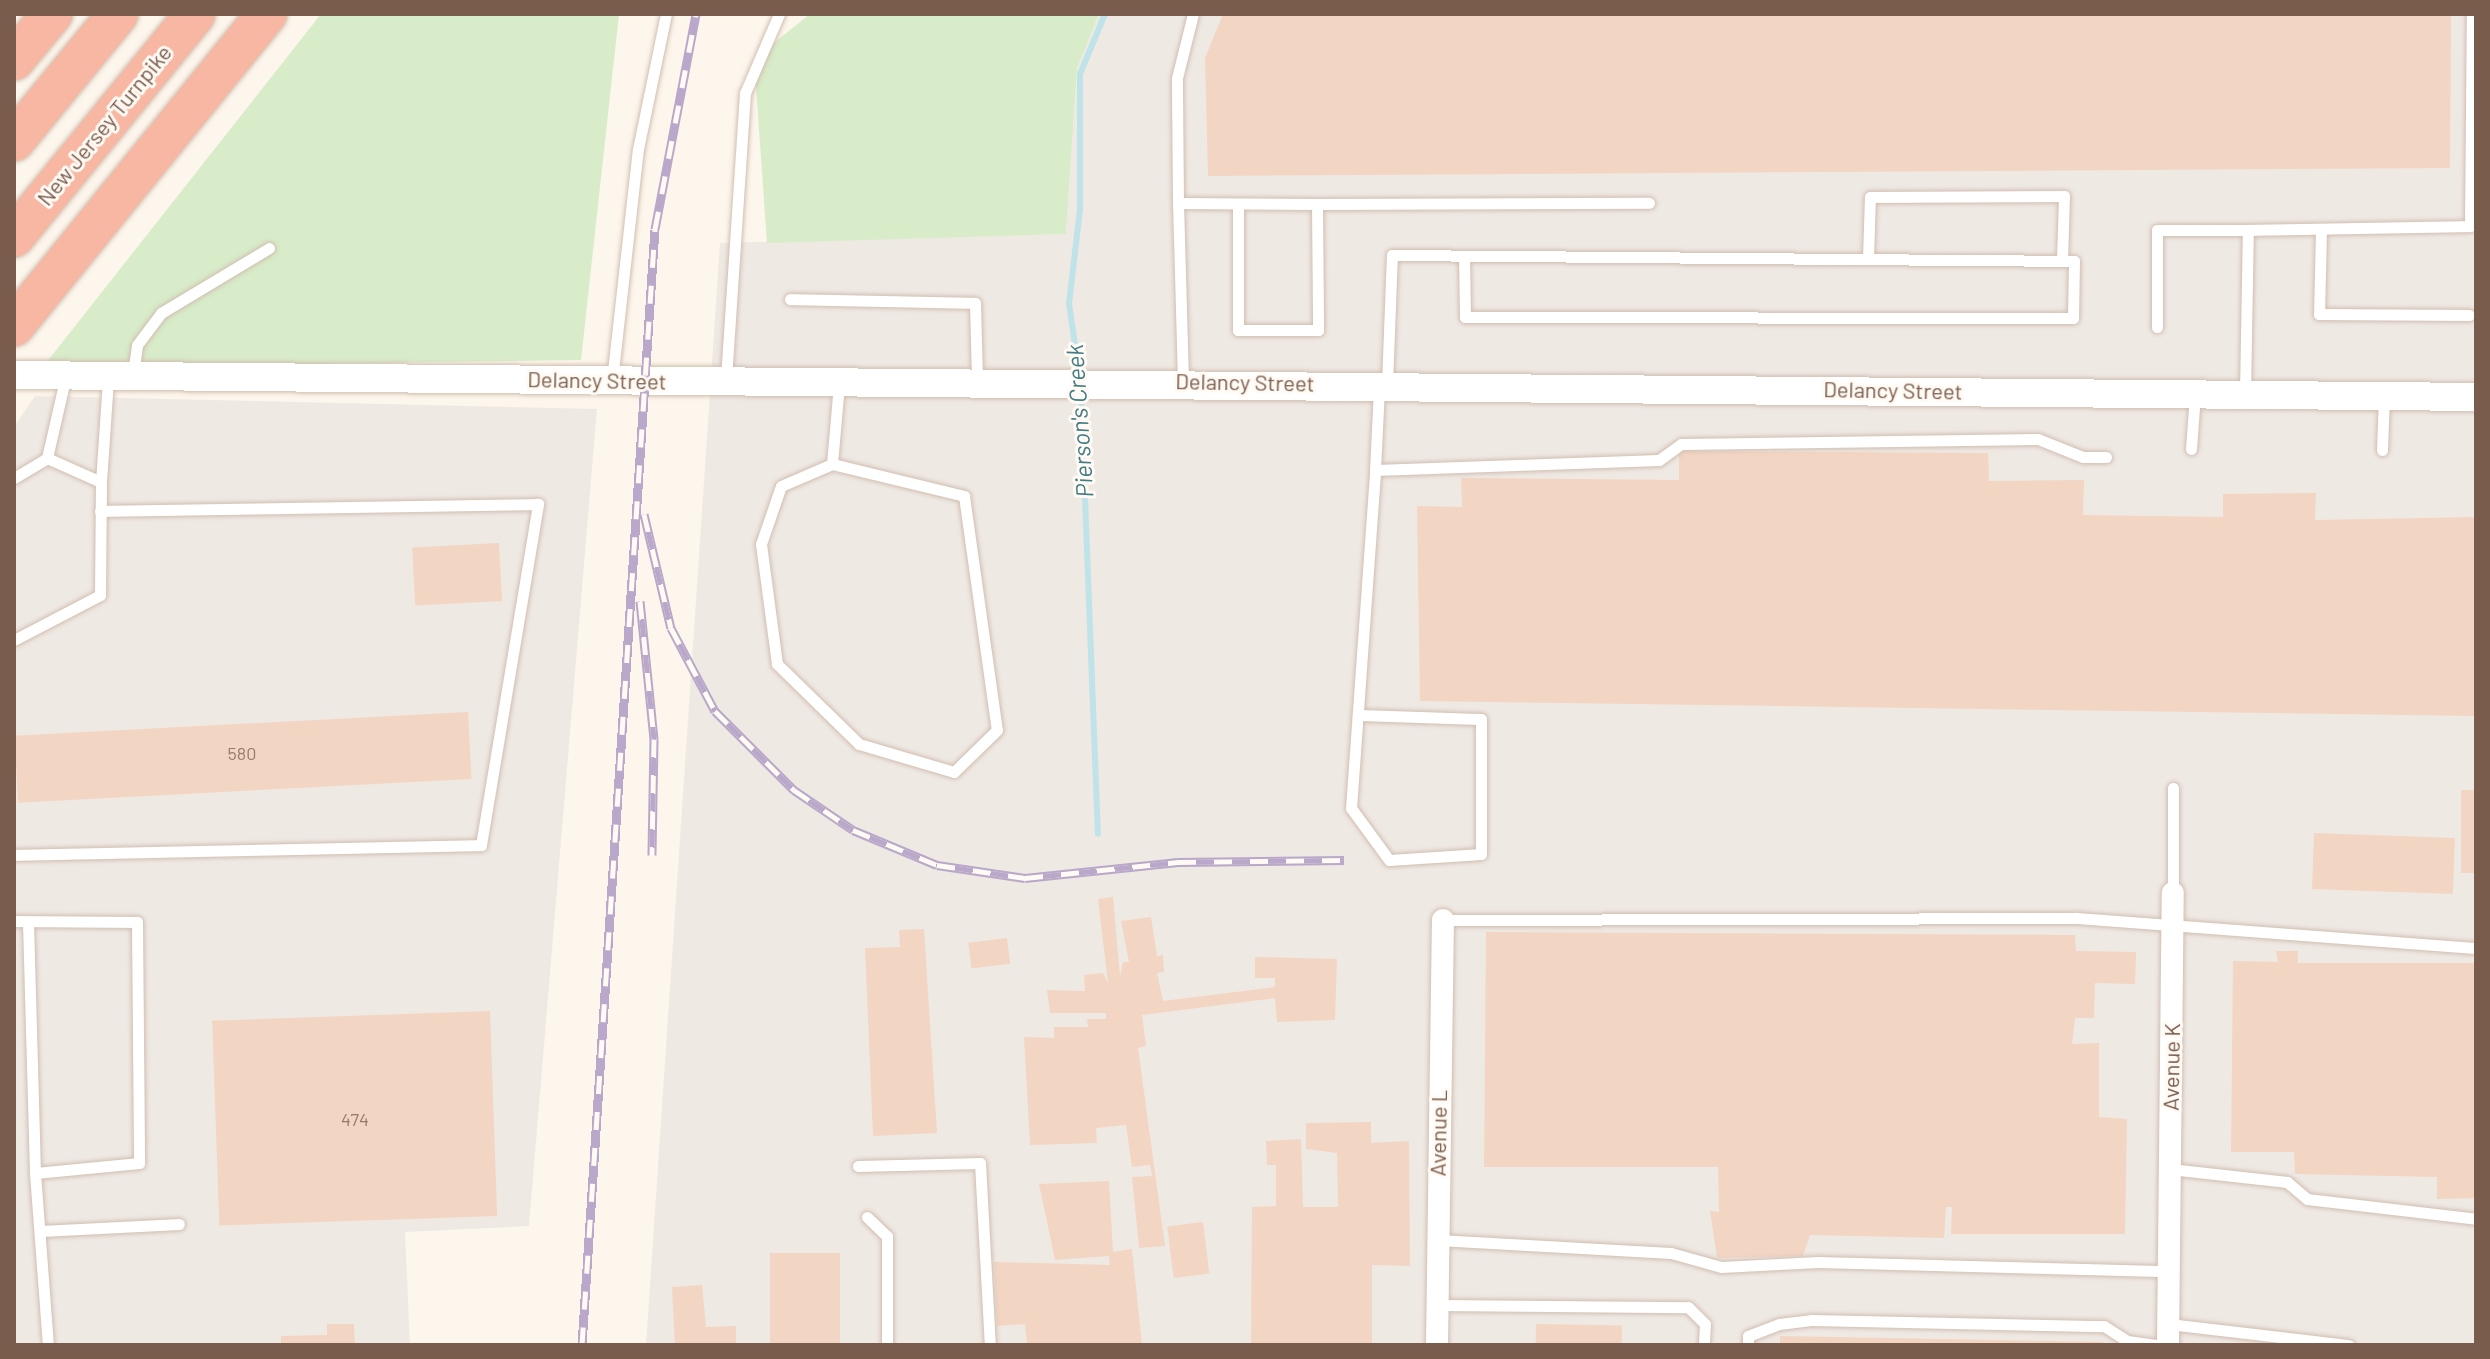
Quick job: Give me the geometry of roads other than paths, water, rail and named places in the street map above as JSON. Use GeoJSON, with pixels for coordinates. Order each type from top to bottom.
{"type":"FeatureCollection","features":[{"type":"Feature","properties":{"kind":"highway"},"geometry":{"type":"LineString","coordinates":[[14,60],[52,14]]}},
{"type":"Feature","properties":{"kind":"highway"},"geometry":{"type":"LineString","coordinates":[[14,141],[118,14]]}},
{"type":"Feature","properties":{"kind":"highway","name":"New Jersey Turnpike"},"geometry":{"type":"LineString","coordinates":[[14,237],[195,14]]}},
{"type":"Feature","properties":{"kind":"highway"},"geometry":{"type":"LineString","coordinates":[[22,316],[267,14]]}},
{"type":"Feature","properties":{"kind":"street","name":"Delancy Street"},"geometry":{"type":"LineString","coordinates":[[14,375],[1183,381],[2476,397]]}},
{"type":"Feature","properties":{"kind":"street","name":"Avenue K"},"geometry":{"type":"LineString","coordinates":[[2168,1335],[2173,893]]}},
{"type":"Feature","properties":{"kind":"street","name":"Avenue L"},"geometry":{"type":"LineString","coordinates":[[1437,1345],[1436,1240],[1443,920]]}},
{"type":"Feature","properties":{"kind":"lane"},"geometry":{"type":"LineString","coordinates":[[612,380],[638,149],[666,14]]}},
{"type":"Feature","properties":{"kind":"lane"},"geometry":{"type":"LineString","coordinates":[[726,380],[745,93],[779,14]]}},
{"type":"Feature","properties":{"kind":"lane"},"geometry":{"type":"LineString","coordinates":[[1183,381],[1177,78],[1193,14]]}},
{"type":"Feature","properties":{"kind":"lane"},"geometry":{"type":"LineString","coordinates":[[2157,327],[2157,230],[2470,226],[2472,14]]}},
{"type":"Feature","properties":{"kind":"lane"},"geometry":{"type":"LineString","coordinates":[[1868,259],[1870,197],[2064,196],[2062,260]]}},
{"type":"Feature","properties":{"kind":"lane"},"geometry":{"type":"LineString","coordinates":[[1178,203],[1649,203]]}},
{"type":"Feature","properties":{"kind":"lane"},"geometry":{"type":"LineString","coordinates":[[1238,204],[1238,330],[1318,330],[1317,204]]}},
{"type":"Feature","properties":{"kind":"lane"},"geometry":{"type":"LineString","coordinates":[[2321,229],[2319,314],[2469,315]]}},
{"type":"Feature","properties":{"kind":"lane"},"geometry":{"type":"LineString","coordinates":[[2245,395],[2248,230]]}},
{"type":"Feature","properties":{"kind":"lane"},"geometry":{"type":"LineString","coordinates":[[14,640],[100,595],[101,482],[121,375],[137,345],[161,313],[269,248]]}},
{"type":"Feature","properties":{"kind":"lane"},"geometry":{"type":"LineString","coordinates":[[1358,715],[1481,719],[1481,854],[1389,860],[1351,808],[1392,255],[2074,261],[2073,318],[1465,317],[1464,256]]}},
{"type":"Feature","properties":{"kind":"lane"},"geometry":{"type":"LineString","coordinates":[[790,299],[975,303],[977,380]]}},
{"type":"Feature","properties":{"kind":"lane"},"geometry":{"type":"LineString","coordinates":[[14,478],[47,458],[66,375]]}},
{"type":"Feature","properties":{"kind":"lane"},"geometry":{"type":"LineString","coordinates":[[832,464],[840,379]]}},
{"type":"Feature","properties":{"kind":"lane"},"geometry":{"type":"LineString","coordinates":[[2191,449],[2195,394]]}},
{"type":"Feature","properties":{"kind":"lane"},"geometry":{"type":"LineString","coordinates":[[2382,450],[2384,396]]}},
{"type":"Feature","properties":{"kind":"lane"},"geometry":{"type":"LineString","coordinates":[[1375,470],[1659,460],[1681,444],[2038,439],[2083,457],[2106,457]]}},
{"type":"Feature","properties":{"kind":"lane"},"geometry":{"type":"LineString","coordinates":[[47,458],[101,482]]}},
{"type":"Feature","properties":{"kind":"lane"},"geometry":{"type":"LineString","coordinates":[[832,464],[964,496],[997,730],[954,772],[859,744],[777,664],[761,544],[781,486],[832,464]]}},
{"type":"Feature","properties":{"kind":"lane"},"geometry":{"type":"LineString","coordinates":[[14,855],[481,845],[538,504],[100,511]]}},
{"type":"Feature","properties":{"kind":"lane","name":"Avenue K"},"geometry":{"type":"LineString","coordinates":[[2173,788],[2173,893]]}},
{"type":"Feature","properties":{"kind":"lane"},"geometry":{"type":"LineString","coordinates":[[1443,920],[2076,918],[2173,929],[2476,948]]}},
{"type":"Feature","properties":{"kind":"lane"},"geometry":{"type":"LineString","coordinates":[[14,921],[137,922],[139,1163],[35,1173]]}},
{"type":"Feature","properties":{"kind":"lane"},"geometry":{"type":"LineString","coordinates":[[28,922],[35,1173],[48,1345]]}},
{"type":"Feature","properties":{"kind":"lane"},"geometry":{"type":"LineString","coordinates":[[858,1166],[980,1163],[990,1345]]}},
{"type":"Feature","properties":{"kind":"lane"},"geometry":{"type":"LineString","coordinates":[[2170,1169],[2287,1182],[2307,1199],[2476,1219]]}},
{"type":"Feature","properties":{"kind":"lane"},"geometry":{"type":"LineString","coordinates":[[867,1217],[887,1236],[887,1345]]}},
{"type":"Feature","properties":{"kind":"lane"},"geometry":{"type":"LineString","coordinates":[[41,1231],[179,1224]]}},
{"type":"Feature","properties":{"kind":"lane"},"geometry":{"type":"LineString","coordinates":[[1436,1240],[1671,1253],[1721,1267],[1818,1262],[2169,1271]]}},
{"type":"Feature","properties":{"kind":"lane"},"geometry":{"type":"LineString","coordinates":[[1438,1305],[1688,1307],[1705,1324],[1704,1345]]}},
{"type":"Feature","properties":{"kind":"lane"},"geometry":{"type":"LineString","coordinates":[[1748,1345],[1748,1336],[1779,1324],[1811,1320],[2104,1326],[2127,1343],[2156,1345]]}},
{"type":"Feature","properties":{"kind":"lane"},"geometry":{"type":"LineString","coordinates":[[2168,1335],[2349,1345]]}},
{"type":"Feature","properties":{"kind":"waterway","name":"Pierson's Creek"},"geometry":{"type":"LineString","coordinates":[[1080,379],[1069,304],[1080,209],[1080,74],[1105,14]]}},
{"type":"Feature","properties":{"kind":"waterway","name":"Pierson's Creek"},"geometry":{"type":"LineString","coordinates":[[1081,394],[1098,834]]}},
{"type":"Feature","properties":{"kind":"railway"},"geometry":{"type":"LineString","coordinates":[[582,1345],[655,229],[696,14]]}},
{"type":"Feature","properties":{"kind":"railway"},"geometry":{"type":"LineString","coordinates":[[644,514],[671,628],[715,711],[794,790],[853,830],[937,865],[1025,878],[1178,862],[1344,860]]}},
{"type":"Feature","properties":{"kind":"railway"},"geometry":{"type":"LineString","coordinates":[[640,601],[654,739],[652,855]]}}]}
